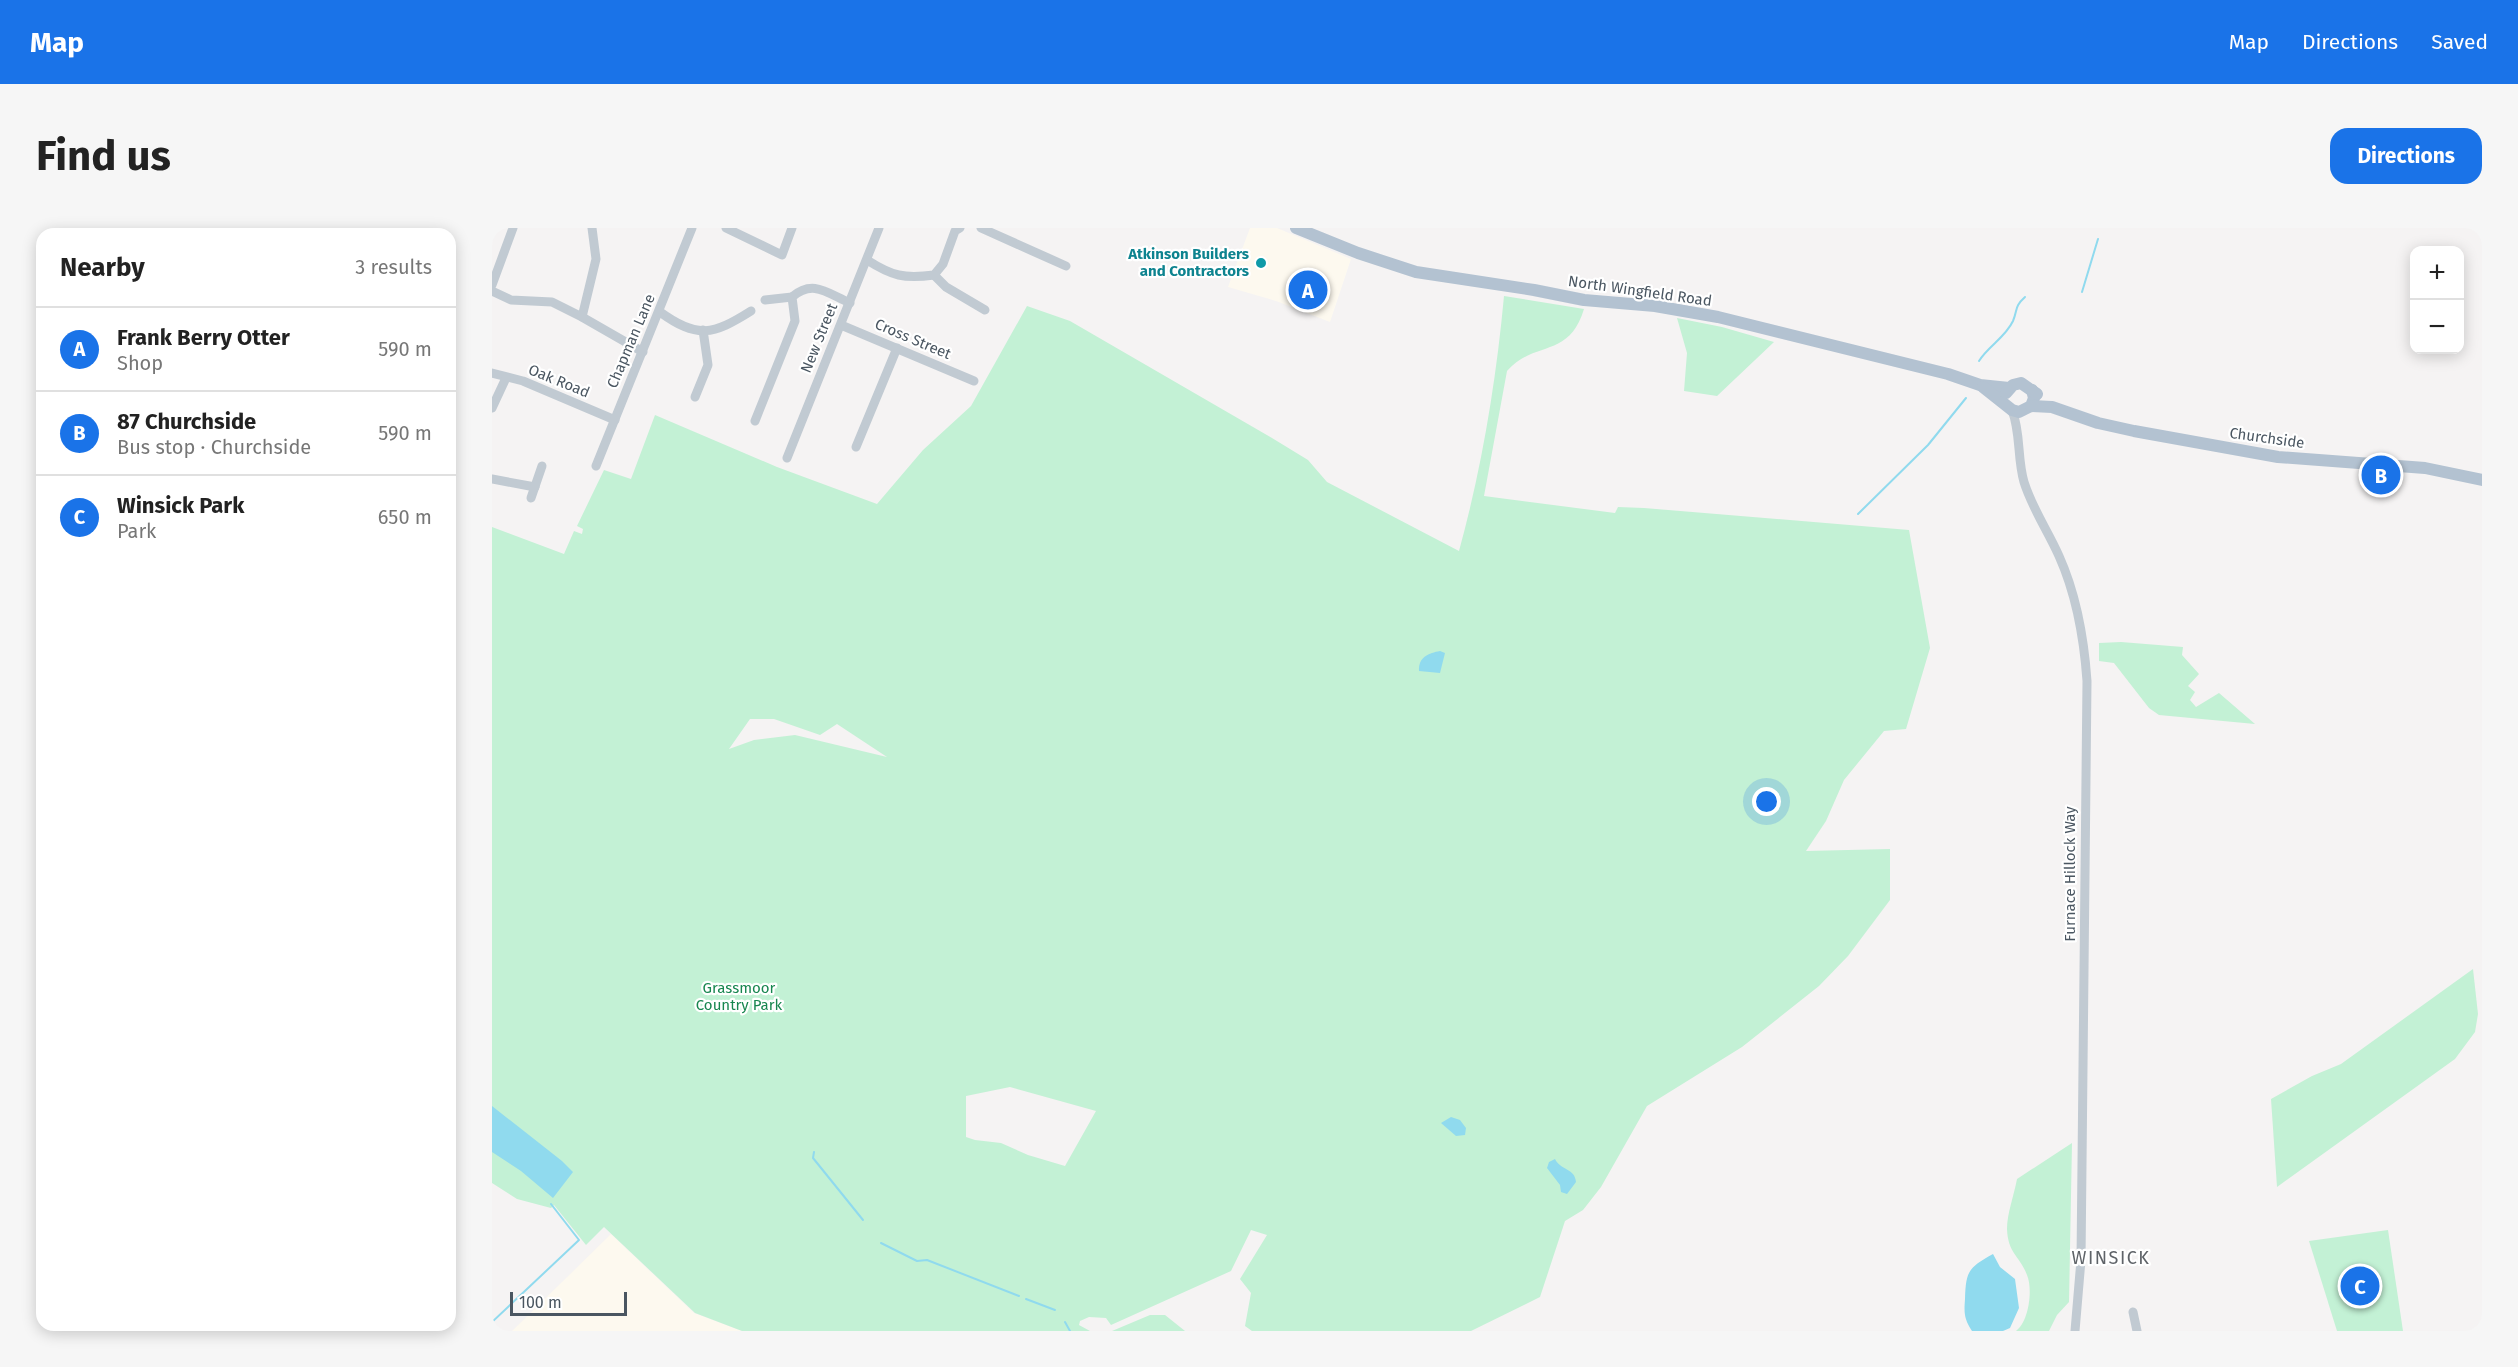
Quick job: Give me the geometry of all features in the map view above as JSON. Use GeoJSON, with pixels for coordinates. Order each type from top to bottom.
{"type":"FeatureCollection","features":[{"type":"Feature","properties":{"kind":"main road","name":"North Wingfield Road"},"geometry":{"type":"LineString","coordinates":[[1296,228],[1314,232],[1416,272],[1584,300],[1655,306],[1718,317],[1948,374],[1980,385],[2010,388]]}},
{"type":"Feature","properties":{"kind":"main road"},"geometry":{"type":"LineString","coordinates":[[2021,383],[2032,390],[2034,398],[2029,408],[2019,412],[2010,406],[2006,395],[2010,388],[2021,383]]}},
{"type":"Feature","properties":{"kind":"main road","name":"North Wingfield Road"},"geometry":{"type":"LineString","coordinates":[[1980,385],[2010,406]]}},
{"type":"Feature","properties":{"kind":"main road","name":"Churchside"},"geometry":{"type":"LineString","coordinates":[[2032,390],[2052,407],[2098,423],[2134,431],[2278,457],[2414,467],[2482,480]]}},
{"type":"Feature","properties":{"kind":"main road","name":"Churchside"},"geometry":{"type":"LineString","coordinates":[[2029,408],[2052,407]]}},
{"type":"Feature","properties":{"kind":"street"},"geometry":{"type":"LineString","coordinates":[[492,285],[513,228]]}},
{"type":"Feature","properties":{"kind":"street"},"geometry":{"type":"LineString","coordinates":[[582,317],[596,259],[592,228]]}},
{"type":"Feature","properties":{"kind":"street","name":"Chapman Lane"},"geometry":{"type":"LineString","coordinates":[[596,466],[692,228]]}},
{"type":"Feature","properties":{"kind":"street"},"geometry":{"type":"LineString","coordinates":[[726,228],[782,255],[792,228]]}},
{"type":"Feature","properties":{"kind":"street","name":"New Street"},"geometry":{"type":"LineString","coordinates":[[788,458],[879,228]]}},
{"type":"Feature","properties":{"kind":"street"},"geometry":{"type":"LineString","coordinates":[[867,260],[889,274],[911,278],[933,275],[943,264],[955,231],[960,228]]}},
{"type":"Feature","properties":{"kind":"street"},"geometry":{"type":"LineString","coordinates":[[981,228],[1066,266]]}},
{"type":"Feature","properties":{"kind":"street"},"geometry":{"type":"LineString","coordinates":[[933,275],[946,287],[985,310]]}},
{"type":"Feature","properties":{"kind":"street"},"geometry":{"type":"LineString","coordinates":[[765,300],[792,297],[802,289],[813,287],[850,303]]}},
{"type":"Feature","properties":{"kind":"street"},"geometry":{"type":"LineString","coordinates":[[492,291],[511,300],[552,303],[582,317],[643,352]]}},
{"type":"Feature","properties":{"kind":"street"},"geometry":{"type":"LineString","coordinates":[[754,421],[795,321],[792,297]]}},
{"type":"Feature","properties":{"kind":"street"},"geometry":{"type":"LineString","coordinates":[[660,312],[680,327],[695,331],[720,328],[751,311]]}},
{"type":"Feature","properties":{"kind":"street","name":"Cross Street"},"geometry":{"type":"LineString","coordinates":[[841,325],[974,381]]}},
{"type":"Feature","properties":{"kind":"street"},"geometry":{"type":"LineString","coordinates":[[695,397],[708,365],[703,330]]}},
{"type":"Feature","properties":{"kind":"street"},"geometry":{"type":"LineString","coordinates":[[856,447],[897,348]]}},
{"type":"Feature","properties":{"kind":"street","name":"Oak Road"},"geometry":{"type":"LineString","coordinates":[[492,373],[523,381],[615,420]]}},
{"type":"Feature","properties":{"kind":"street"},"geometry":{"type":"LineString","coordinates":[[492,408],[506,378]]}},
{"type":"Feature","properties":{"kind":"street","name":"Furnace Hillock Way"},"geometry":{"type":"LineString","coordinates":[[2010,406],[2018,428],[2024,483],[2059,556],[2076,604],[2085,648],[2087,681],[2083,1146],[2081,1260],[2075,1331]]}},
{"type":"Feature","properties":{"kind":"street","name":"Furnace Hillock Way"},"geometry":{"type":"LineString","coordinates":[[2018,428],[2029,408]]}},
{"type":"Feature","properties":{"kind":"street"},"geometry":{"type":"LineString","coordinates":[[531,498],[542,465]]}},
{"type":"Feature","properties":{"kind":"street"},"geometry":{"type":"LineString","coordinates":[[492,478],[535,487]]}},
{"type":"Feature","properties":{"kind":"street"},"geometry":{"type":"LineString","coordinates":[[2133,1311],[2137,1331]]}},
{"type":"Feature","properties":{"kind":"shaded area"},"geometry":{"type":"Polygon","coordinates":[[[1250,228],[1277,228],[1351,259],[1330,322],[1276,301],[1228,287],[1250,228]]]}},
{"type":"Feature","properties":{"kind":"shaded area"},"geometry":{"type":"Polygon","coordinates":[[[611,1234],[694,1313],[742,1331],[512,1331],[611,1234]]]}},
{"type":"Feature","properties":{"kind":"green space","name":"Grassmoor Country Park"},"geometry":{"type":"Polygon","coordinates":[[[1504,296],[1584,309],[1577,325],[1569,335],[1550,347],[1517,361],[1507,371],[1484,496],[1615,513],[1618,507],[1644,508],[1909,530],[1930,648],[1906,729],[1884,731],[1844,780],[1826,821],[1806,851],[1890,849],[1890,900],[1848,956],[1819,986],[1742,1047],[1647,1106],[1601,1187],[1583,1210],[1565,1221],[1540,1297],[1471,1331],[1252,1331],[1245,1326],[1251,1293],[1240,1279],[1267,1235],[1251,1230],[1231,1271],[1111,1325],[1106,1318],[1089,1317],[1080,1321],[1079,1325],[1090,1331],[742,1331],[695,1313],[604,1227],[586,1245],[554,1205],[551,1208],[517,1199],[492,1183],[492,527],[564,554],[574,531],[582,534],[583,529],[577,526],[604,470],[631,479],[655,415],[777,467],[877,504],[923,450],[971,406],[1027,306],[1070,321],[1308,460],[1327,482],[1459,551],[1481,456],[1504,296]],[[750,719],[729,749],[754,740],[795,735],[887,757],[837,724],[820,735],[774,719],[750,719]],[[1010,1087],[966,1096],[966,1137],[1001,1143],[1028,1155],[1065,1166],[1096,1111],[1010,1087]]]}},
{"type":"Feature","properties":{"kind":"green space"},"geometry":{"type":"Polygon","coordinates":[[[1677,318],[1722,327],[1774,342],[1717,396],[1684,391],[1687,353],[1677,318]]]}},
{"type":"Feature","properties":{"kind":"green space"},"geometry":{"type":"Polygon","coordinates":[[[2121,642],[2183,647],[2182,655],[2199,674],[2188,686],[2195,692],[2190,700],[2196,707],[2219,693],[2255,724],[2159,715],[2149,708],[2114,663],[2099,661],[2099,643],[2121,642]]]}},
{"type":"Feature","properties":{"kind":"green space"},"geometry":{"type":"Polygon","coordinates":[[[2473,969],[2478,1014],[2475,1032],[2455,1059],[2277,1187],[2271,1099],[2312,1076],[2341,1064],[2473,969]]]}},
{"type":"Feature","properties":{"kind":"green space"},"geometry":{"type":"Polygon","coordinates":[[[2072,1143],[2069,1302],[2057,1315],[2049,1331],[2016,1331],[2027,1313],[2030,1288],[2027,1275],[2012,1250],[2007,1229],[2017,1179],[2072,1143]]]}},
{"type":"Feature","properties":{"kind":"green space"},"geometry":{"type":"Polygon","coordinates":[[[2388,1230],[2403,1331],[2337,1331],[2309,1241],[2388,1230]]]}},
{"type":"Feature","properties":{"kind":"green space"},"geometry":{"type":"Polygon","coordinates":[[[1150,1315],[1165,1315],[1185,1331],[1112,1331],[1150,1315]]]}},
{"type":"Feature","properties":{"kind":"water"},"geometry":{"type":"Polygon","coordinates":[[[1440,651],[1445,653],[1440,673],[1419,671],[1422,659],[1440,651]]]}},
{"type":"Feature","properties":{"kind":"water"},"geometry":{"type":"Polygon","coordinates":[[[492,1106],[573,1172],[553,1198],[521,1171],[492,1152],[492,1106]]]}},
{"type":"Feature","properties":{"kind":"water"},"geometry":{"type":"Polygon","coordinates":[[[1451,1117],[1460,1120],[1466,1128],[1465,1135],[1456,1136],[1441,1123],[1451,1117]]]}},
{"type":"Feature","properties":{"kind":"water"},"geometry":{"type":"Polygon","coordinates":[[[1555,1159],[1575,1177],[1576,1182],[1567,1194],[1561,1192],[1560,1185],[1547,1168],[1549,1162],[1555,1159]]]}},
{"type":"Feature","properties":{"kind":"water"},"geometry":{"type":"Polygon","coordinates":[[[1993,1254],[2000,1267],[2015,1279],[2019,1308],[2010,1328],[2003,1331],[1972,1331],[1967,1323],[1965,1312],[1965,1290],[1968,1276],[1973,1267],[1993,1254]]]}},
{"type":"Feature","properties":{"kind":"waterway"},"geometry":{"type":"LineString","coordinates":[[2082,292],[2098,239]]}},
{"type":"Feature","properties":{"kind":"waterway"},"geometry":{"type":"LineString","coordinates":[[1979,361],[2010,327],[2018,306],[2025,297]]}},
{"type":"Feature","properties":{"kind":"waterway"},"geometry":{"type":"LineString","coordinates":[[1858,514],[1928,445],[1966,398]]}},
{"type":"Feature","properties":{"kind":"waterway"},"geometry":{"type":"LineString","coordinates":[[814,1152],[813,1158],[863,1220]]}},
{"type":"Feature","properties":{"kind":"waterway"},"geometry":{"type":"LineString","coordinates":[[492,1322],[579,1240],[551,1204]]}},
{"type":"Feature","properties":{"kind":"waterway"},"geometry":{"type":"LineString","coordinates":[[881,1243],[917,1261],[927,1260],[1019,1296]]}},
{"type":"Feature","properties":{"kind":"waterway"},"geometry":{"type":"LineString","coordinates":[[1026,1299],[1055,1310]]}},
{"type":"Feature","properties":{"kind":"waterway"},"geometry":{"type":"LineString","coordinates":[[1065,1322],[1070,1331]]}},
{"type":"Feature","properties":{"kind":"place","name":"Atkinson Builders and Contractors"},"geometry":{"type":"Point","coordinates":[1261,263]}},
{"type":"Feature","properties":{"kind":"place","name":"Frank Berry Otter"},"geometry":{"type":"Point","coordinates":[1308,290]}},
{"type":"Feature","properties":{"kind":"place","name":"87 Churchside"},"geometry":{"type":"Point","coordinates":[2381,475]}},
{"type":"Feature","properties":{"kind":"place","name":"Winsick Park"},"geometry":{"type":"Point","coordinates":[2360,1286]}},
{"type":"Feature","properties":{"kind":"district","name":"WINSICK"},"geometry":{"type":"Point","coordinates":[2111,1258]}}]}
